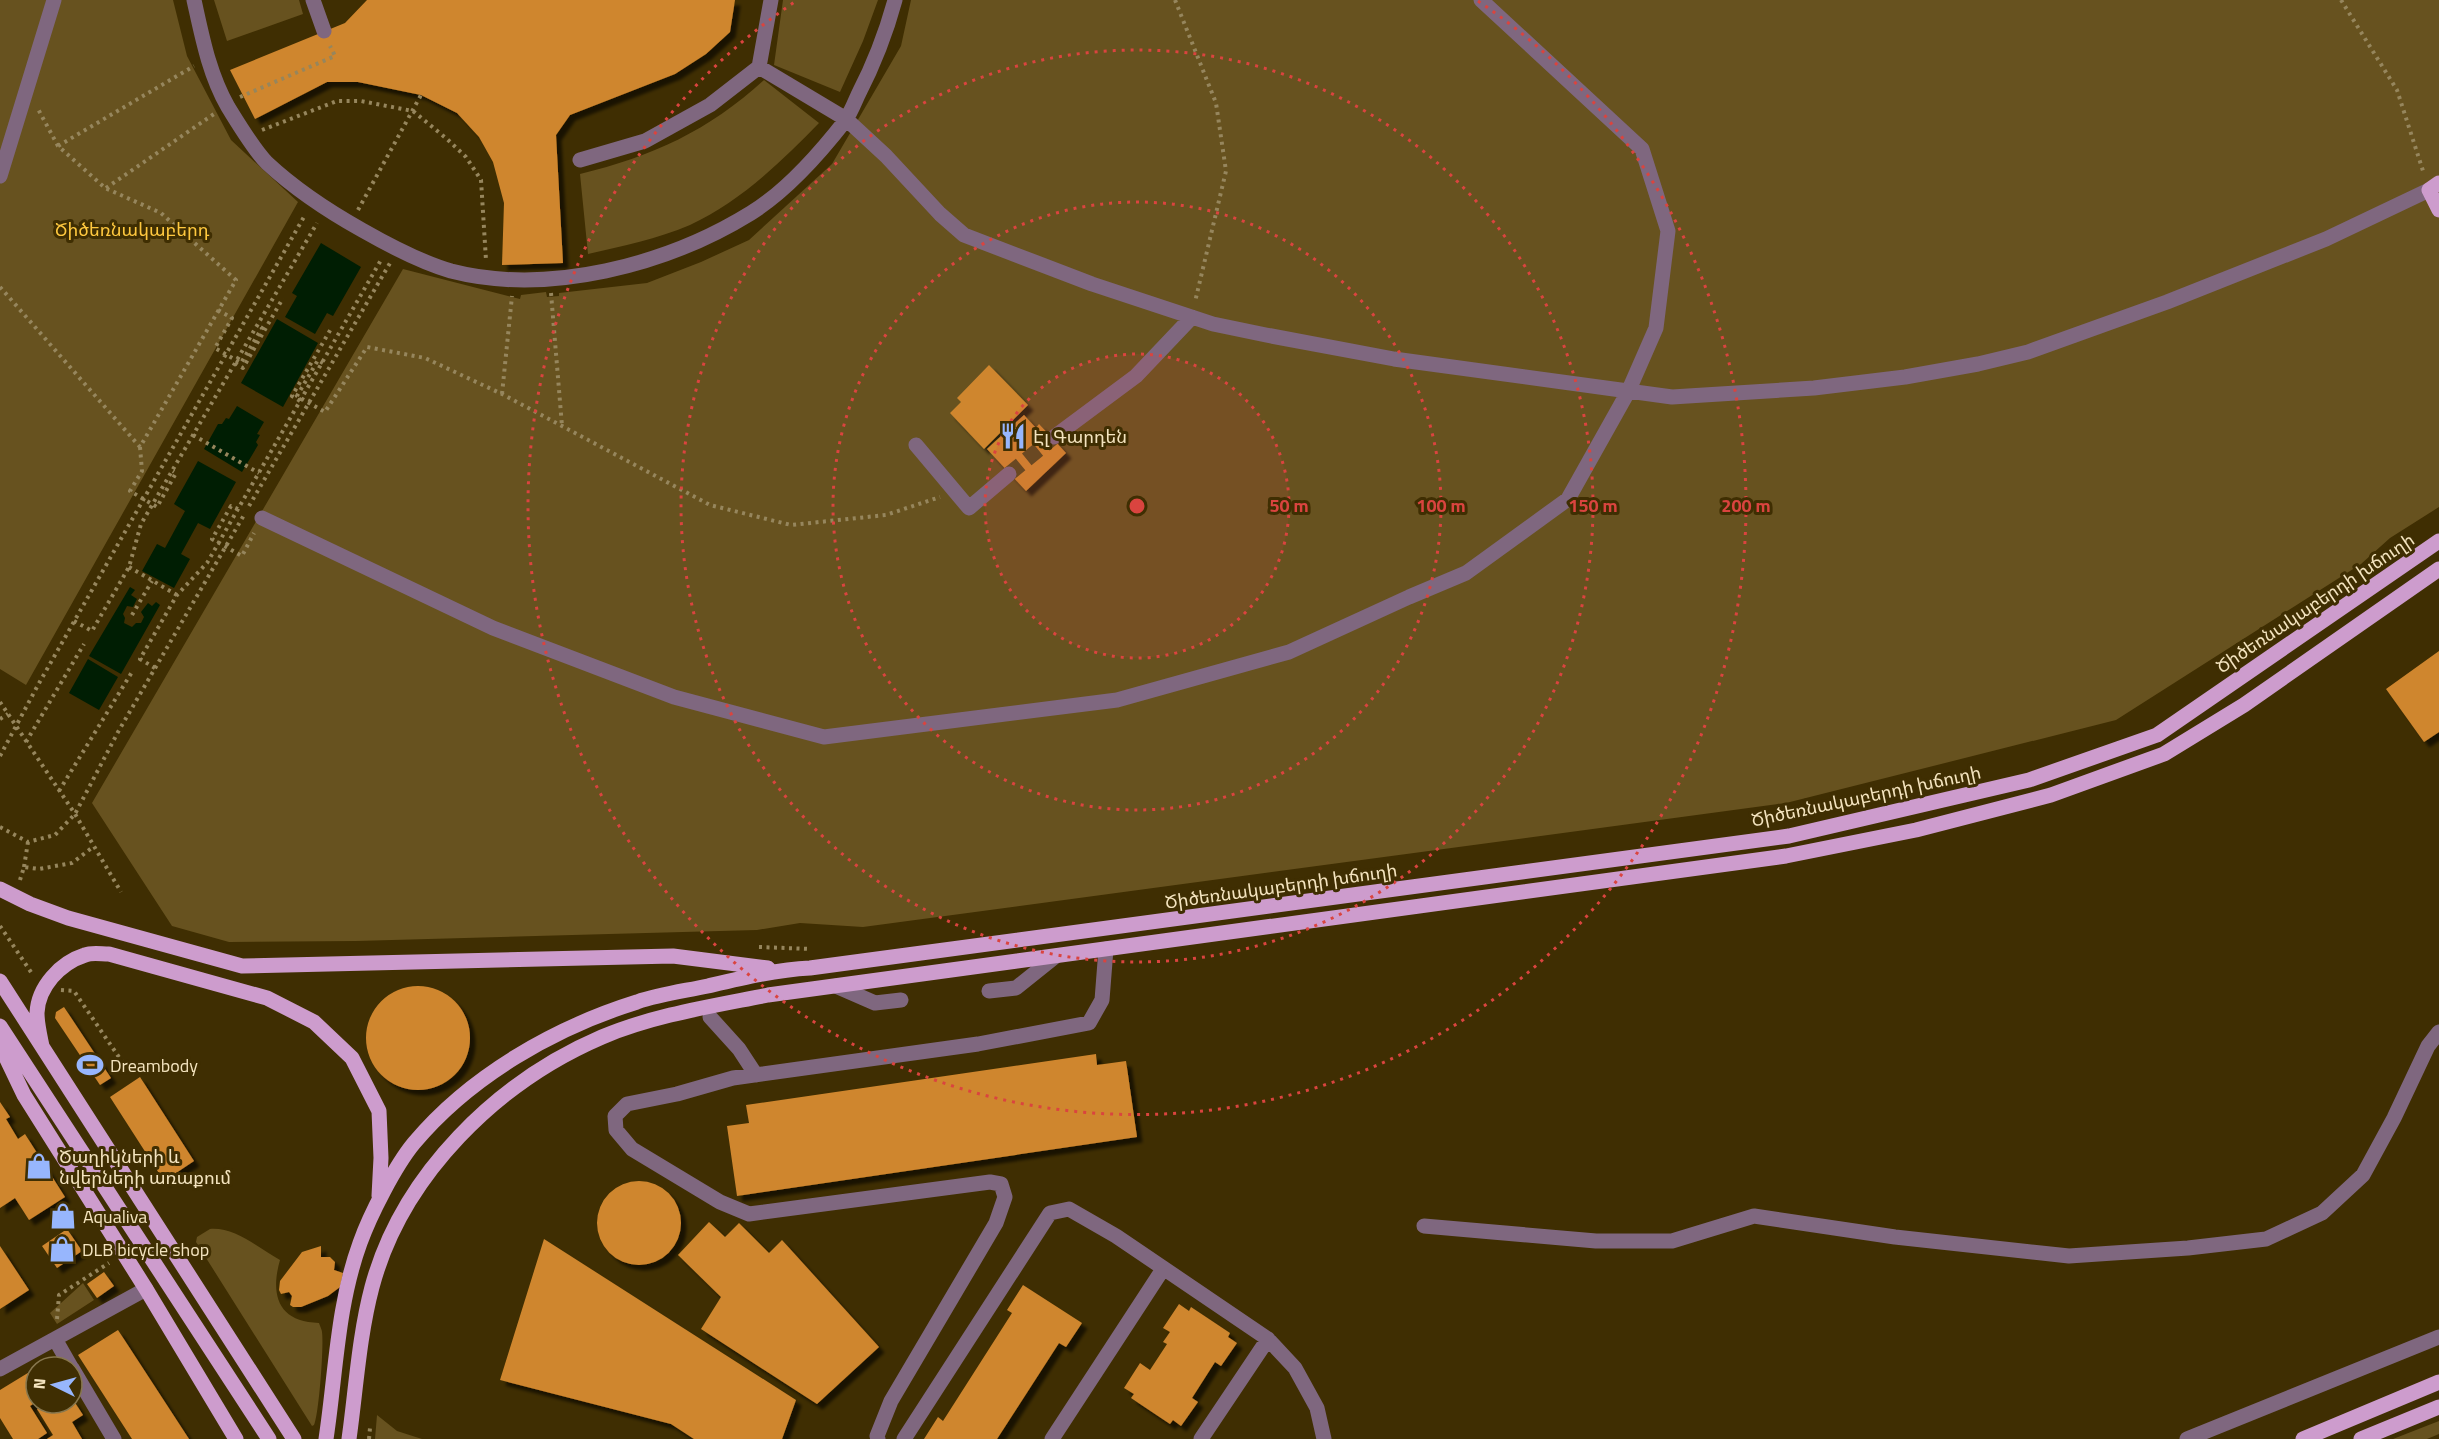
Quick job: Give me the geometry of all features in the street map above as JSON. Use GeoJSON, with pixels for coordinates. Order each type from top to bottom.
{"type":"FeatureCollection","features":[{"type":"Feature","properties":{"kind":"main road"},"geometry":{"type":"LineString","coordinates":[[2434,187],[2439,210]]}},
{"type":"Feature","properties":{"kind":"main road","name":"Ծիծեռնակաբերդի խճուղի"},"geometry":{"type":"LineString","coordinates":[[326,1439],[342,1312],[360,1242],[379,1201],[412,1146],[456,1101],[502,1066],[543,1041],[588,1020],[638,1001],[780,970],[1445,884],[1789,836],[2029,780],[2157,735],[2439,541]]}},
{"type":"Feature","properties":{"kind":"main road"},"geometry":{"type":"LineString","coordinates":[[349,1439],[365,1321],[373,1286],[385,1252],[406,1207],[434,1167],[464,1131],[493,1105],[558,1059],[602,1037],[667,1016],[768,995],[1786,856],[1916,830],[2051,795],[2164,754],[2244,705],[2439,569]]}},
{"type":"Feature","properties":{"kind":"main road"},"geometry":{"type":"LineString","coordinates":[[0,890],[68,918],[242,966],[673,956],[780,970]]}},
{"type":"Feature","properties":{"kind":"main road"},"geometry":{"type":"LineString","coordinates":[[42,1046],[37,1014],[41,993],[48,982],[69,963],[87,954],[109,954],[267,998],[314,1022],[352,1058],[379,1111],[381,1158],[379,1201]]}},
{"type":"Feature","properties":{"kind":"main road"},"geometry":{"type":"LineString","coordinates":[[0,981],[294,1439]]}},
{"type":"Feature","properties":{"kind":"main road"},"geometry":{"type":"LineString","coordinates":[[0,1026],[269,1439]]}},
{"type":"Feature","properties":{"kind":"main road"},"geometry":{"type":"LineString","coordinates":[[0,1045],[24,1095],[146,1288],[236,1439]]}},
{"type":"Feature","properties":{"kind":"main road"},"geometry":{"type":"LineString","coordinates":[[2303,1439],[2439,1382]]}},
{"type":"Feature","properties":{"kind":"main road"},"geometry":{"type":"LineString","coordinates":[[2361,1439],[2439,1407]]}},
{"type":"Feature","properties":{"kind":"street"},"geometry":{"type":"LineString","coordinates":[[0,176],[54,0]]}},
{"type":"Feature","properties":{"kind":"street"},"geometry":{"type":"LineString","coordinates":[[194,0],[207,58],[227,105],[265,161],[313,201],[398,250],[451,271],[513,280],[549,280],[580,276],[638,262],[697,242],[753,212],[800,172],[846,119],[887,31],[895,0]]}},
{"type":"Feature","properties":{"kind":"street"},"geometry":{"type":"LineString","coordinates":[[313,0],[324,31]]}},
{"type":"Feature","properties":{"kind":"street"},"geometry":{"type":"LineString","coordinates":[[580,160],[645,141],[710,105],[759,67],[771,0]]}},
{"type":"Feature","properties":{"kind":"street"},"geometry":{"type":"LineString","coordinates":[[262,518],[493,628],[674,698],[824,737],[1118,700],[1288,652],[1466,573],[1568,499],[1628,392],[1656,328],[1668,231],[1642,149],[1481,0]]}},
{"type":"Feature","properties":{"kind":"street"},"geometry":{"type":"LineString","coordinates":[[759,67],[846,119],[963,235],[1092,284],[1223,326],[1394,359],[1672,397],[1814,388],[1905,377],[2028,352],[2167,302],[2326,239],[2434,187]]}},
{"type":"Feature","properties":{"kind":"street"},"geometry":{"type":"LineString","coordinates":[[1054,437],[1136,376],[1192,317]]}},
{"type":"Feature","properties":{"kind":"street"},"geometry":{"type":"LineString","coordinates":[[916,445],[969,508],[1009,474]]}},
{"type":"Feature","properties":{"kind":"street"},"geometry":{"type":"LineString","coordinates":[[878,1439],[877,1436],[891,1401],[996,1223],[1005,1197],[1001,1184],[990,1182],[749,1214],[720,1202],[632,1149],[615,1130],[615,1116],[627,1104],[677,1094],[733,1078],[978,1044],[1089,1023],[1102,1000],[1106,949]]}},
{"type":"Feature","properties":{"kind":"street"},"geometry":{"type":"LineString","coordinates":[[989,991],[1016,988],[1056,956]]}},
{"type":"Feature","properties":{"kind":"street"},"geometry":{"type":"LineString","coordinates":[[836,986],[875,1002],[901,1000]]}},
{"type":"Feature","properties":{"kind":"street"},"geometry":{"type":"LineString","coordinates":[[710,1017],[739,1049],[756,1075]]}},
{"type":"Feature","properties":{"kind":"street"},"geometry":{"type":"LineString","coordinates":[[1425,1226],[1596,1241],[1672,1241],[1754,1216],[1895,1237],[2069,1256],[2188,1248],[2266,1239],[2322,1213],[2363,1175],[2394,1118],[2428,1046],[2439,1032]]}},
{"type":"Feature","properties":{"kind":"street"},"geometry":{"type":"LineString","coordinates":[[904,1439],[1050,1213],[1069,1209],[1116,1236],[1268,1339],[1295,1368],[1317,1408],[1324,1439]]}},
{"type":"Feature","properties":{"kind":"street"},"geometry":{"type":"LineString","coordinates":[[1052,1439],[1163,1269]]}},
{"type":"Feature","properties":{"kind":"street"},"geometry":{"type":"LineString","coordinates":[[1,1367],[146,1288]]}},
{"type":"Feature","properties":{"kind":"street"},"geometry":{"type":"LineString","coordinates":[[2187,1439],[2439,1336]]}},
{"type":"Feature","properties":{"kind":"street"},"geometry":{"type":"LineString","coordinates":[[55,1339],[64,1355]]}},
{"type":"Feature","properties":{"kind":"street"},"geometry":{"type":"LineString","coordinates":[[1201,1439],[1268,1339]]}},
{"type":"Feature","properties":{"kind":"street"},"geometry":{"type":"LineString","coordinates":[[84,1388],[114,1439]]}},
{"type":"Feature","properties":{"kind":"path"},"geometry":{"type":"LineString","coordinates":[[1175,0],[1216,103],[1226,171],[1192,317]]}},
{"type":"Feature","properties":{"kind":"path"},"geometry":{"type":"LineString","coordinates":[[2341,0],[2397,90],[2434,187]]}},
{"type":"Feature","properties":{"kind":"path"},"geometry":{"type":"LineString","coordinates":[[243,96],[335,56]]}},
{"type":"Feature","properties":{"kind":"path"},"geometry":{"type":"LineString","coordinates":[[58,146],[207,58]]}},
{"type":"Feature","properties":{"kind":"path"},"geometry":{"type":"LineString","coordinates":[[27,90],[58,146],[105,188],[161,213],[236,280],[140,447],[142,471],[130,491],[157,507],[176,473],[173,471]]}},
{"type":"Feature","properties":{"kind":"path"},"geometry":{"type":"LineString","coordinates":[[350,223],[421,94]]}},
{"type":"Feature","properties":{"kind":"path"},"geometry":{"type":"LineString","coordinates":[[248,136],[337,101],[361,101],[413,111],[466,158],[481,180],[486,226],[486,276]]}},
{"type":"Feature","properties":{"kind":"path"},"geometry":{"type":"LineString","coordinates":[[105,188],[227,105]]}},
{"type":"Feature","properties":{"kind":"path"},"geometry":{"type":"LineString","coordinates":[[0,756],[15,725],[313,201]]}},
{"type":"Feature","properties":{"kind":"path"},"geometry":{"type":"LineString","coordinates":[[74,621],[92,631],[129,567],[141,524],[317,223]]}},
{"type":"Feature","properties":{"kind":"path"},"geometry":{"type":"LineString","coordinates":[[0,827],[28,842],[55,835],[75,814],[155,668],[398,250]]}},
{"type":"Feature","properties":{"kind":"path"},"geometry":{"type":"LineString","coordinates":[[155,668],[140,659],[177,596],[207,563],[382,261]]}},
{"type":"Feature","properties":{"kind":"path"},"geometry":{"type":"LineString","coordinates":[[502,394],[513,280]]}},
{"type":"Feature","properties":{"kind":"path"},"geometry":{"type":"LineString","coordinates":[[549,280],[562,427]]}},
{"type":"Feature","properties":{"kind":"path"},"geometry":{"type":"LineString","coordinates":[[0,287],[140,447]]}},
{"type":"Feature","properties":{"kind":"path"},"geometry":{"type":"LineString","coordinates":[[235,363],[243,368],[283,298]]}},
{"type":"Feature","properties":{"kind":"path"},"geometry":{"type":"LineString","coordinates":[[218,310],[232,318],[215,348],[241,363],[262,328],[257,325]]}},
{"type":"Feature","properties":{"kind":"path"},"geometry":{"type":"LineString","coordinates":[[300,401],[292,396],[332,327]]}},
{"type":"Feature","properties":{"kind":"path"},"geometry":{"type":"LineString","coordinates":[[323,363],[318,360],[297,396],[325,412],[367,347],[425,358],[502,394],[710,504],[790,525],[886,516],[955,492]]}},
{"type":"Feature","properties":{"kind":"path"},"geometry":{"type":"LineString","coordinates":[[193,435],[259,473]]}},
{"type":"Feature","properties":{"kind":"path"},"geometry":{"type":"LineString","coordinates":[[238,509],[231,506],[212,539],[242,556],[249,545]]}},
{"type":"Feature","properties":{"kind":"path"},"geometry":{"type":"LineString","coordinates":[[129,567],[177,596]]}},
{"type":"Feature","properties":{"kind":"path"},"geometry":{"type":"LineString","coordinates":[[132,615],[153,581]]}},
{"type":"Feature","properties":{"kind":"path"},"geometry":{"type":"LineString","coordinates":[[26,742],[84,644]]}},
{"type":"Feature","properties":{"kind":"path"},"geometry":{"type":"LineString","coordinates":[[59,791],[132,672]]}},
{"type":"Feature","properties":{"kind":"path"},"geometry":{"type":"LineString","coordinates":[[0,702],[75,814],[121,892]]}},
{"type":"Feature","properties":{"kind":"path"},"geometry":{"type":"LineString","coordinates":[[0,719],[8,714]]}},
{"type":"Feature","properties":{"kind":"path"},"geometry":{"type":"LineString","coordinates":[[18,884],[24,867],[28,842]]}},
{"type":"Feature","properties":{"kind":"path"},"geometry":{"type":"LineString","coordinates":[[24,867],[39,869],[72,862],[93,847]]}},
{"type":"Feature","properties":{"kind":"path"},"geometry":{"type":"LineString","coordinates":[[0,926],[38,981]]}},
{"type":"Feature","properties":{"kind":"path"},"geometry":{"type":"LineString","coordinates":[[56,995],[61,990],[74,991],[129,1072]]}},
{"type":"Feature","properties":{"kind":"path"},"geometry":{"type":"LineString","coordinates":[[55,1339],[60,1295],[110,1263]]}},
{"type":"Feature","properties":{"kind":"green space","name":"Ծիծեռնակաբերդ"},"geometry":{"type":"Polygon","coordinates":[[[0,0],[173,0],[187,56],[231,140],[298,202],[26,685],[0,669],[0,0]]]}},
{"type":"Feature","properties":{"kind":"green space"},"geometry":{"type":"Polygon","coordinates":[[[214,0],[299,0],[303,14],[227,41],[214,0]]]}},
{"type":"Feature","properties":{"kind":"green space"},"geometry":{"type":"Polygon","coordinates":[[[783,0],[878,0],[840,92],[774,65],[783,0]]]}},
{"type":"Feature","properties":{"kind":"green space"},"geometry":{"type":"Polygon","coordinates":[[[911,0],[2439,0],[2439,507],[2390,538],[2361,564],[2116,720],[1786,803],[863,927],[800,923],[757,930],[356,941],[229,942],[172,926],[92,803],[403,269],[520,299],[521,295],[546,292],[547,297],[559,296],[559,293],[647,283],[749,240],[832,164],[901,46],[911,0]]]}},
{"type":"Feature","properties":{"kind":"green space"},"geometry":{"type":"Polygon","coordinates":[[[764,80],[819,123],[759,180],[708,216],[690,225],[640,242],[588,254],[580,174],[632,159],[678,139],[722,114],[764,80]]]}},
{"type":"Feature","properties":{"kind":"green space"},"geometry":{"type":"Polygon","coordinates":[[[210,1229],[229,1231],[280,1260],[276,1284],[280,1304],[294,1318],[319,1323],[322,1332],[322,1364],[314,1425],[312,1426],[196,1242],[197,1237],[210,1229]]]}},
{"type":"Feature","properties":{"kind":"green space"},"geometry":{"type":"Polygon","coordinates":[[[83,1283],[94,1300],[57,1324],[50,1313],[83,1283]]]}},
{"type":"Feature","properties":{"kind":"green space"},"geometry":{"type":"Polygon","coordinates":[[[377,1415],[397,1431],[422,1439],[375,1439],[377,1415]]]}},
{"type":"Feature","properties":{"kind":"green space"},"geometry":{"type":"Polygon","coordinates":[[[2439,1421],[2439,1434],[2427,1439],[2393,1439],[2439,1421]]]}},
{"type":"Feature","properties":{"kind":"shaded area"},"geometry":{"type":"Polygon","coordinates":[[[321,243],[361,267],[333,316],[327,313],[315,334],[285,317],[297,296],[292,293],[321,243]]]}},
{"type":"Feature","properties":{"kind":"shaded area"},"geometry":{"type":"Polygon","coordinates":[[[277,319],[318,343],[283,407],[241,383],[277,319]]]}},
{"type":"Feature","properties":{"kind":"shaded area"},"geometry":{"type":"Polygon","coordinates":[[[237,406],[264,422],[257,434],[260,435],[256,442],[258,445],[242,472],[204,449],[218,424],[222,424],[226,418],[229,419],[237,406]]]}},
{"type":"Feature","properties":{"kind":"shaded area"},"geometry":{"type":"Polygon","coordinates":[[[198,461],[236,482],[210,529],[198,523],[181,554],[190,559],[174,588],[142,571],[157,544],[165,548],[185,511],[174,504],[198,461]]]}},
{"type":"Feature","properties":{"kind":"shaded area"},"geometry":{"type":"Polygon","coordinates":[[[130,587],[135,590],[131,595],[137,599],[133,607],[127,606],[123,614],[124,623],[132,627],[136,623],[141,623],[144,617],[141,612],[148,603],[152,606],[156,602],[160,605],[121,674],[89,656],[130,587]]]}},
{"type":"Feature","properties":{"kind":"shaded area"},"geometry":{"type":"Polygon","coordinates":[[[88,659],[118,677],[99,710],[69,693],[88,659]]]}},
{"type":"Feature","properties":{"kind":"building"},"geometry":{"type":"Polygon","coordinates":[[[367,0],[735,0],[730,32],[706,54],[675,74],[570,115],[556,135],[563,263],[502,265],[504,203],[493,162],[479,137],[457,113],[421,95],[358,82],[327,82],[255,119],[230,70],[345,23],[367,0]]]}},
{"type":"Feature","properties":{"kind":"building"},"geometry":{"type":"Polygon","coordinates":[[[989,365],[1028,405],[984,449],[950,413],[961,402],[957,398],[989,365]]]}},
{"type":"Feature","properties":{"kind":"building"},"geometry":{"type":"Polygon","coordinates":[[[1024,415],[1036,428],[1039,424],[1066,453],[1026,491],[987,449],[1024,415]]]}},
{"type":"Feature","properties":{"kind":"building"},"geometry":{"type":"Polygon","coordinates":[[[2439,651],[2439,732],[2424,742],[2386,689],[2439,651]]]}},
{"type":"Feature","properties":{"kind":"building"},"geometry":{"type":"Polygon","coordinates":[[[418,986],[438,990],[455,1001],[466,1018],[470,1038],[466,1058],[455,1075],[438,1086],[418,1090],[398,1086],[381,1075],[370,1058],[366,1038],[370,1018],[381,1001],[398,990],[418,986]]]}},
{"type":"Feature","properties":{"kind":"building"},"geometry":{"type":"Polygon","coordinates":[[[64,1007],[111,1078],[100,1085],[55,1018],[56,1012],[64,1007]]]}},
{"type":"Feature","properties":{"kind":"building"},"geometry":{"type":"Polygon","coordinates":[[[1096,1054],[1097,1065],[1126,1061],[1137,1137],[737,1196],[727,1126],[749,1123],[746,1105],[1096,1054]]]}},
{"type":"Feature","properties":{"kind":"building"},"geometry":{"type":"Polygon","coordinates":[[[140,1077],[194,1161],[164,1181],[110,1097],[140,1077]]]}},
{"type":"Feature","properties":{"kind":"building"},"geometry":{"type":"Polygon","coordinates":[[[0,1102],[10,1117],[6,1119],[18,1139],[25,1134],[65,1197],[29,1220],[15,1198],[0,1208],[0,1102]]]}},
{"type":"Feature","properties":{"kind":"building"},"geometry":{"type":"Polygon","coordinates":[[[639,1181],[655,1184],[669,1193],[678,1207],[681,1223],[678,1239],[669,1253],[655,1262],[639,1265],[623,1262],[609,1253],[600,1239],[597,1223],[600,1207],[609,1193],[623,1184],[639,1181]]]}},
{"type":"Feature","properties":{"kind":"building"},"geometry":{"type":"Polygon","coordinates":[[[709,1222],[725,1237],[739,1223],[769,1253],[782,1240],[879,1347],[817,1404],[701,1329],[721,1297],[678,1255],[709,1222]]]}},
{"type":"Feature","properties":{"kind":"building","name":"DLB bicycle shop"},"geometry":{"type":"Polygon","coordinates":[[[67,1229],[82,1251],[57,1268],[42,1246],[67,1229]]]}},
{"type":"Feature","properties":{"kind":"building"},"geometry":{"type":"Polygon","coordinates":[[[544,1239],[796,1400],[782,1439],[694,1439],[671,1424],[500,1380],[544,1239]]]}},
{"type":"Feature","properties":{"kind":"building"},"geometry":{"type":"Polygon","coordinates":[[[0,1246],[29,1290],[0,1309],[0,1246]]]}},
{"type":"Feature","properties":{"kind":"building"},"geometry":{"type":"Polygon","coordinates":[[[321,1246],[321,1257],[330,1257],[335,1262],[334,1270],[343,1273],[340,1287],[328,1296],[301,1307],[293,1307],[290,1305],[292,1296],[289,1292],[281,1294],[279,1290],[280,1281],[302,1252],[321,1246]]]}},
{"type":"Feature","properties":{"kind":"building"},"geometry":{"type":"Polygon","coordinates":[[[104,1272],[114,1286],[97,1298],[87,1284],[104,1272]]]}},
{"type":"Feature","properties":{"kind":"building"},"geometry":{"type":"Polygon","coordinates":[[[1023,1285],[1082,1323],[1066,1347],[1059,1343],[997,1439],[924,1439],[938,1417],[943,1421],[1012,1313],[1007,1310],[1023,1285]]]}},
{"type":"Feature","properties":{"kind":"building"},"geometry":{"type":"Polygon","coordinates":[[[1179,1304],[1189,1311],[1191,1307],[1230,1333],[1228,1337],[1237,1343],[1221,1366],[1215,1362],[1192,1398],[1198,1402],[1181,1426],[1173,1420],[1170,1424],[1131,1398],[1134,1394],[1124,1388],[1140,1363],[1150,1370],[1167,1344],[1163,1342],[1170,1332],[1163,1328],[1179,1304]]]}},
{"type":"Feature","properties":{"kind":"building"},"geometry":{"type":"Polygon","coordinates":[[[118,1330],[189,1439],[132,1439],[84,1364],[84,1355],[78,1355],[118,1330]]]}},
{"type":"Feature","properties":{"kind":"building"},"geometry":{"type":"Polygon","coordinates":[[[24,1375],[24,1415],[36,1415],[47,1433],[38,1439],[13,1439],[0,1418],[0,1390],[24,1375]]]}},
{"type":"Feature","properties":{"kind":"building"},"geometry":{"type":"Polygon","coordinates":[[[41,1415],[83,1415],[72,1422],[82,1439],[47,1439],[53,1435],[41,1415]]]}},
{"type":"Feature","properties":{"kind":"tunnel"},"geometry":{"type":"LineString","coordinates":[[1009,474],[1054,437]]}},
{"type":"Feature","properties":{"kind":"place","name":"Էլ Գարդեն"},"geometry":{"type":"Point","coordinates":[1013,436]}},
{"type":"Feature","properties":{"kind":"place","name":"Dreambody"},"geometry":{"type":"Point","coordinates":[90,1065]}},
{"type":"Feature","properties":{"kind":"place","name":"Ծաղիկների և նվերների առաքում"},"geometry":{"type":"Point","coordinates":[39,1166]}},
{"type":"Feature","properties":{"kind":"place","name":"Aqualiva"},"geometry":{"type":"Point","coordinates":[63,1216]}},
{"type":"Feature","properties":{"kind":"place","name":"DLB bicycle shop"},"geometry":{"type":"Point","coordinates":[62,1249]}}]}
